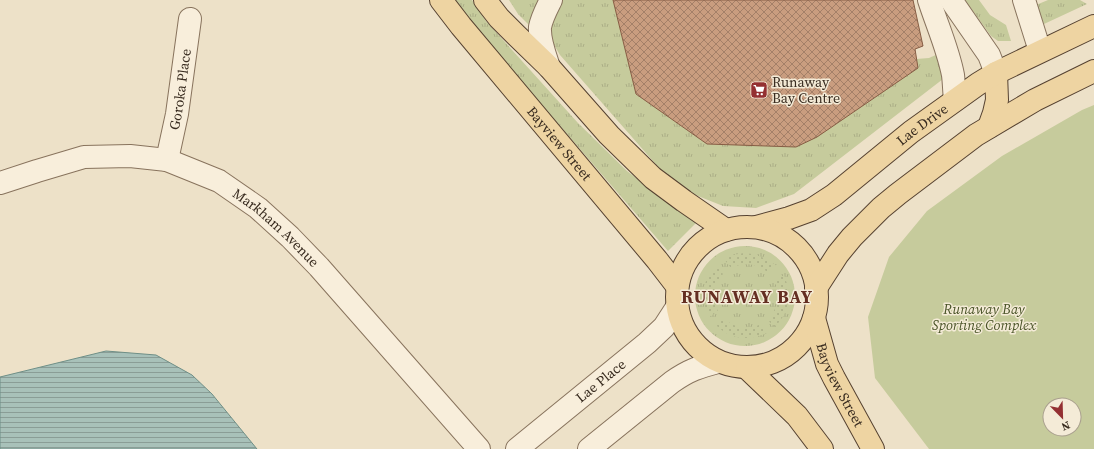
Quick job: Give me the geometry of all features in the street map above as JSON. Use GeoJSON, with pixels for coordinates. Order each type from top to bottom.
{"type":"FeatureCollection","features":[{"type":"Feature","properties":{"kind":"main road","name":"Bayview Street"},"geometry":{"type":"LineString","coordinates":[[442,0],[461,26],[657,260],[677,296]]}},
{"type":"Feature","properties":{"kind":"main road"},"geometry":{"type":"LineString","coordinates":[[485,0],[499,18],[549,67],[609,135],[653,178],[726,230]]}},
{"type":"Feature","properties":{"kind":"main road","name":"Lae Drive"},"geometry":{"type":"LineString","coordinates":[[756,228],[811,210],[834,196],[911,132],[996,73],[1094,26]]}},
{"type":"Feature","properties":{"kind":"main road"},"geometry":{"type":"LineString","coordinates":[[816,288],[838,254],[852,236],[881,208],[976,135],[1035,100],[1094,71]]}},
{"type":"Feature","properties":{"kind":"main road"},"geometry":{"type":"LineString","coordinates":[[989,128],[997,100],[996,73]]}},
{"type":"Feature","properties":{"kind":"main road"},"geometry":{"type":"LineString","coordinates":[[741,227],[756,228],[778,234],[796,247],[810,266],[816,288],[817,303],[814,318],[806,334],[795,348],[781,358],[765,365],[748,368],[718,362],[703,353],[690,340],[681,324],[677,296],[683,268],[694,251],[709,238],[726,230],[741,227]]}},
{"type":"Feature","properties":{"kind":"main road","name":"Bayview Street"},"geometry":{"type":"LineString","coordinates":[[814,318],[827,364],[873,449]]}},
{"type":"Feature","properties":{"kind":"main road"},"geometry":{"type":"LineString","coordinates":[[748,368],[797,416],[822,449]]}},
{"type":"Feature","properties":{"kind":"street"},"geometry":{"type":"LineString","coordinates":[[549,67],[542,45],[540,27],[551,0]]}},
{"type":"Feature","properties":{"kind":"street"},"geometry":{"type":"LineString","coordinates":[[929,0],[953,75],[955,100]]}},
{"type":"Feature","properties":{"kind":"street"},"geometry":{"type":"LineString","coordinates":[[950,0],[989,55],[996,73]]}},
{"type":"Feature","properties":{"kind":"street"},"geometry":{"type":"LineString","coordinates":[[1024,0],[1040,51]]}},
{"type":"Feature","properties":{"kind":"street","name":"Goroka Place"},"geometry":{"type":"LineString","coordinates":[[167,160],[177,114],[190,19]]}},
{"type":"Feature","properties":{"kind":"street","name":"Markham Avenue"},"geometry":{"type":"LineString","coordinates":[[0,183],[36,170],[84,157],[130,156],[167,160],[219,181],[258,208],[290,237],[319,267],[479,449]]}},
{"type":"Feature","properties":{"kind":"street","name":"Lae Place"},"geometry":{"type":"LineString","coordinates":[[517,449],[647,343],[664,327],[677,296]]}},
{"type":"Feature","properties":{"kind":"street"},"geometry":{"type":"LineString","coordinates":[[589,449],[672,382],[696,368],[718,362]]}},
{"type":"Feature","properties":{"kind":"green space"},"geometry":{"type":"Polygon","coordinates":[[[453,0],[472,0],[486,21],[578,123],[627,171],[696,223],[668,251],[465,16],[453,0]]]}},
{"type":"Feature","properties":{"kind":"green space"},"geometry":{"type":"Polygon","coordinates":[[[509,0],[542,0],[529,25],[518,14],[509,0]]]}},
{"type":"Feature","properties":{"kind":"green space"},"geometry":{"type":"Polygon","coordinates":[[[559,0],[613,0],[636,94],[707,144],[796,146],[916,59],[929,58],[938,54],[943,79],[794,194],[756,208],[723,206],[693,194],[667,177],[560,55],[551,40],[550,16],[559,0]]]}},
{"type":"Feature","properties":{"kind":"green space"},"geometry":{"type":"Polygon","coordinates":[[[965,0],[979,0],[990,15],[1006,25],[1011,41],[998,41],[991,36],[965,0]]]}},
{"type":"Feature","properties":{"kind":"green space"},"geometry":{"type":"Polygon","coordinates":[[[1048,0],[1080,0],[1087,4],[1044,24],[1036,5],[1048,0]]]}},
{"type":"Feature","properties":{"kind":"green space","name":"Runaway Bay Sporting Complex"},"geometry":{"type":"Polygon","coordinates":[[[1094,105],[1094,449],[929,449],[875,378],[868,317],[889,257],[927,211],[1002,156],[1082,110],[1094,105]]]}},
{"type":"Feature","properties":{"kind":"green space"},"geometry":{"type":"Polygon","coordinates":[[[745,246],[764,250],[780,261],[791,277],[795,296],[791,315],[780,331],[764,342],[745,346],[726,342],[710,331],[699,315],[695,296],[699,277],[710,261],[726,250],[745,246]]]}},
{"type":"Feature","properties":{"kind":"green space"},"geometry":{"type":"Polygon","coordinates":[[[744,253],[761,257],[777,266],[768,273],[760,267],[750,264],[731,268],[724,259],[733,255],[744,253]]]}},
{"type":"Feature","properties":{"kind":"green space"},"geometry":{"type":"Polygon","coordinates":[[[716,266],[723,274],[717,282],[714,292],[718,311],[709,317],[704,304],[704,290],[705,283],[711,271],[716,266]]]}},
{"type":"Feature","properties":{"kind":"green space"},"geometry":{"type":"Polygon","coordinates":[[[784,275],[789,292],[787,309],[774,327],[768,320],[778,301],[778,291],[774,281],[784,275]]]}},
{"type":"Feature","properties":{"kind":"green space"},"geometry":{"type":"Polygon","coordinates":[[[723,318],[732,324],[746,328],[761,324],[767,333],[760,336],[746,338],[733,336],[715,324],[723,318]]]}},
{"type":"Feature","properties":{"kind":"water"},"geometry":{"type":"Polygon","coordinates":[[[106,351],[156,355],[192,375],[212,394],[257,449],[0,449],[0,377],[106,351]]]}},
{"type":"Feature","properties":{"kind":"building","name":"Runaway Bay Centre"},"geometry":{"type":"Polygon","coordinates":[[[613,0],[913,0],[923,46],[915,49],[918,68],[817,137],[796,147],[707,144],[636,94],[613,0]]]}},
{"type":"Feature","properties":{"kind":"place","name":"Runaway Bay Centre"},"geometry":{"type":"Point","coordinates":[759,90]}},
{"type":"Feature","properties":{"kind":"district","name":"RUNAWAY BAY"},"geometry":{"type":"Point","coordinates":[747,296]}}]}
